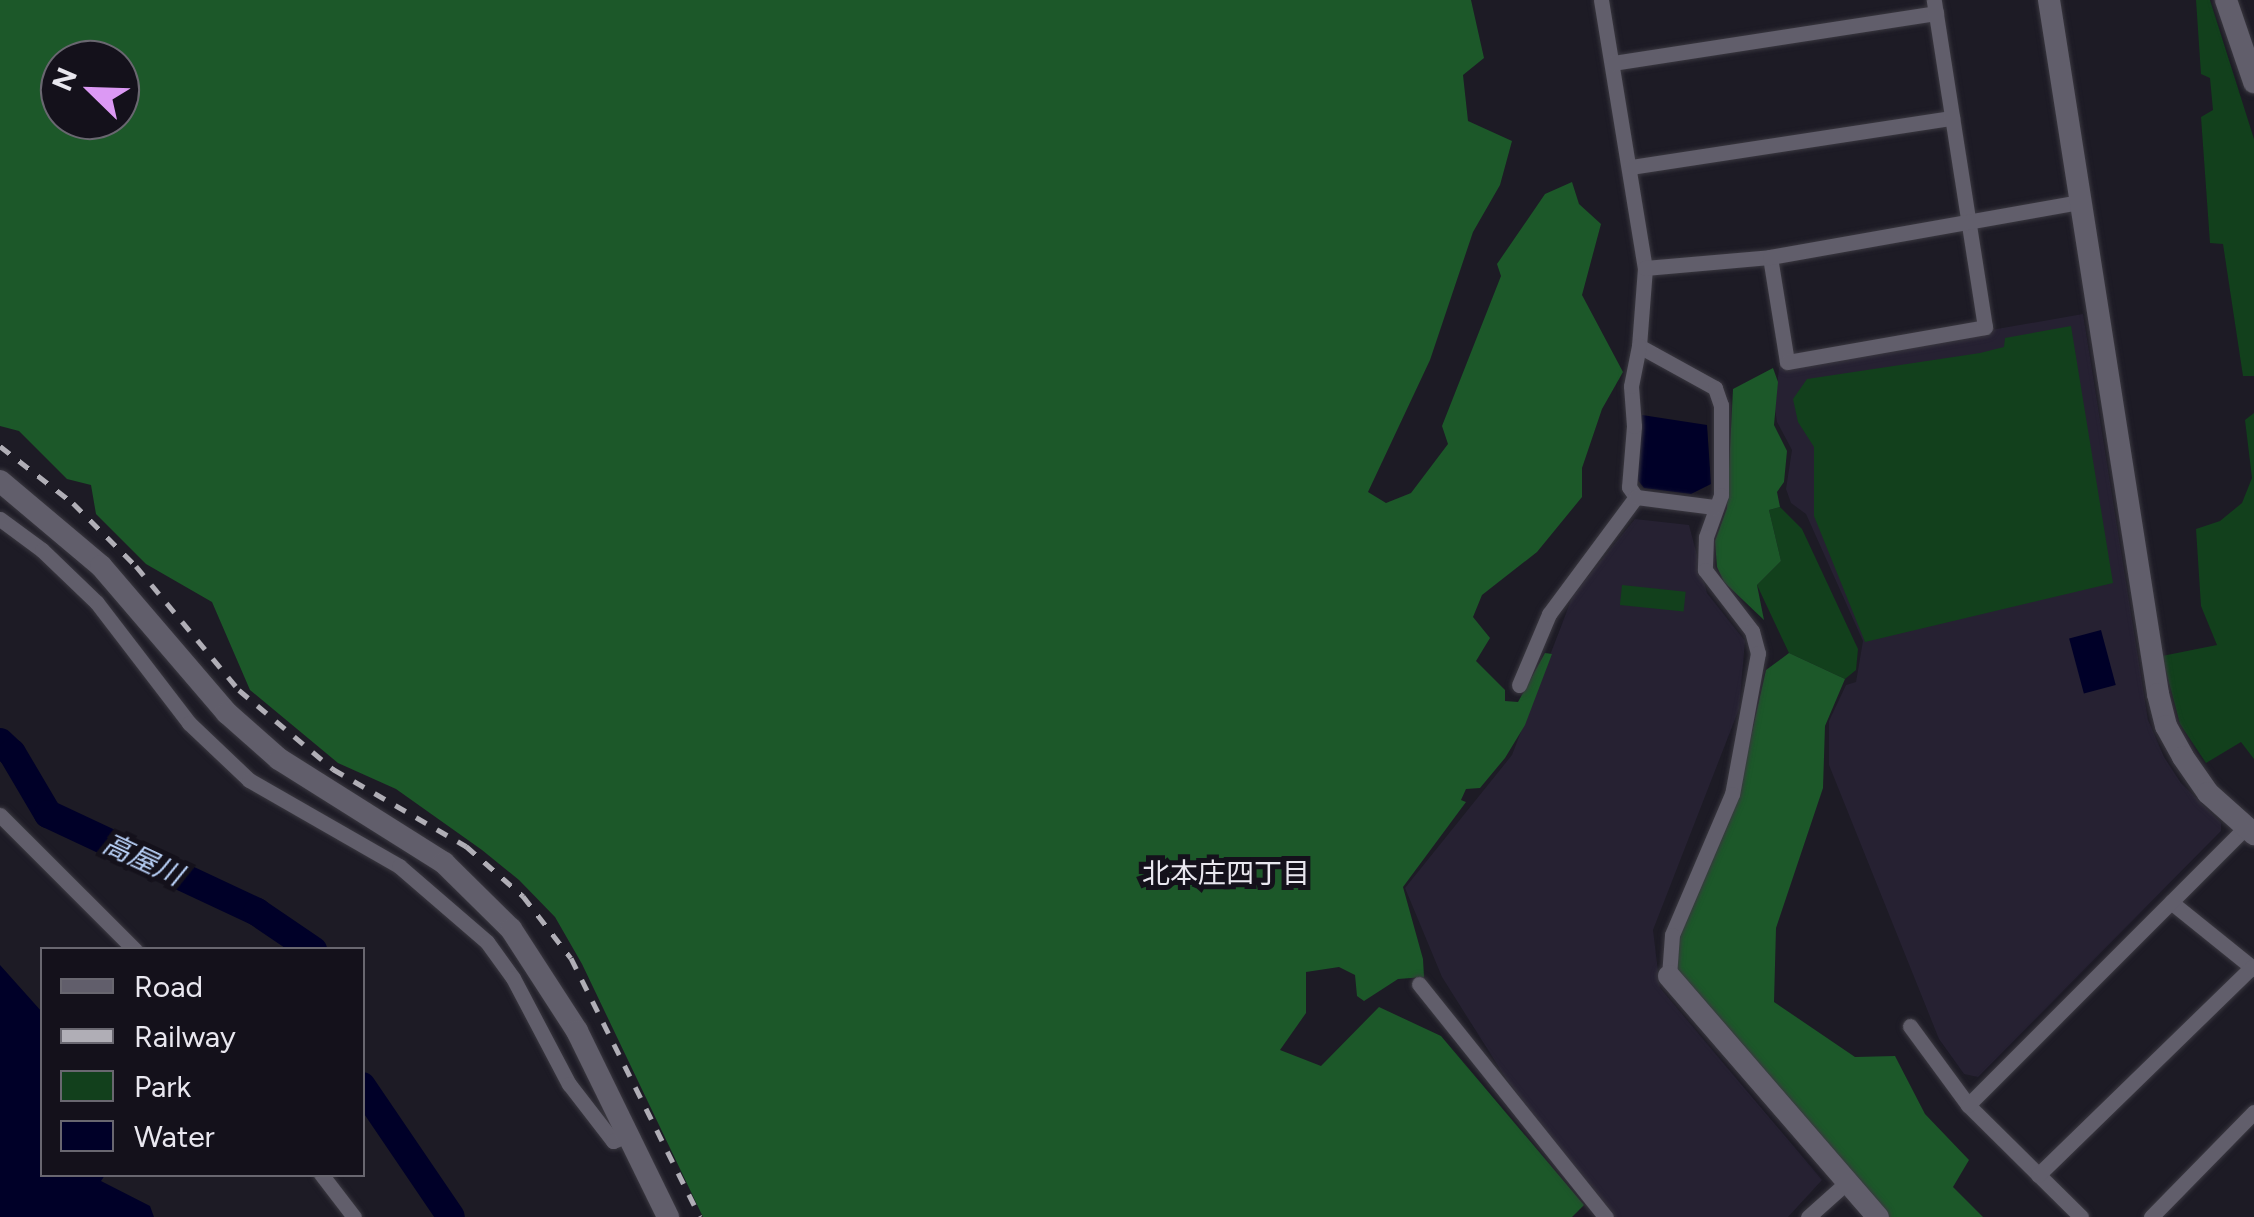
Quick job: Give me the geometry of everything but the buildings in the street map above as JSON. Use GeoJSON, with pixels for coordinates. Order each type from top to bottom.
{"type":"FeatureCollection","features":[{"type":"Feature","properties":{"kind":"street"},"geometry":{"type":"LineString","coordinates":[[1601,0],[1645,268],[1639,346],[1631,386],[1634,426],[1628,487],[1636,496],[1714,508]]}},
{"type":"Feature","properties":{"kind":"street"},"geometry":{"type":"LineString","coordinates":[[1968,1105],[2171,902],[2250,831],[2208,793],[2166,726],[2049,0]]}},
{"type":"Feature","properties":{"kind":"street"},"geometry":{"type":"LineString","coordinates":[[2226,0],[2254,82]]}},
{"type":"Feature","properties":{"kind":"street"},"geometry":{"type":"LineString","coordinates":[[1613,63],[1935,6],[1985,327],[1787,362],[1770,258]]}},
{"type":"Feature","properties":{"kind":"street"},"geometry":{"type":"LineString","coordinates":[[1631,167],[1952,118]]}},
{"type":"Feature","properties":{"kind":"street"},"geometry":{"type":"LineString","coordinates":[[1645,268],[1770,258],[2080,202]]}},
{"type":"Feature","properties":{"kind":"street"},"geometry":{"type":"LineString","coordinates":[[1639,346],[1715,388],[1721,405],[1721,495],[1706,537],[1705,570],[1752,631],[1758,653],[1732,794],[1672,935],[1669,976],[1878,1217]]}},
{"type":"Feature","properties":{"kind":"street"},"geometry":{"type":"LineString","coordinates":[[0,480],[100,566],[227,714],[266,748],[338,797],[403,834],[482,898],[535,962],[577,1031],[668,1217]]}},
{"type":"Feature","properties":{"kind":"street"},"geometry":{"type":"LineString","coordinates":[[1519,686],[1549,614],[1636,496]]}},
{"type":"Feature","properties":{"kind":"street"},"geometry":{"type":"LineString","coordinates":[[0,519],[42,550],[97,604],[189,723],[250,780],[398,866],[487,942],[512,978],[569,1084],[613,1141],[628,1136]]}},
{"type":"Feature","properties":{"kind":"street"},"geometry":{"type":"LineString","coordinates":[[0,815],[132,947]]}},
{"type":"Feature","properties":{"kind":"street"},"geometry":{"type":"LineString","coordinates":[[2038,1174],[2253,968],[2171,902]]}},
{"type":"Feature","properties":{"kind":"street"},"geometry":{"type":"LineString","coordinates":[[1419,984],[1606,1217]]}},
{"type":"Feature","properties":{"kind":"street"},"geometry":{"type":"LineString","coordinates":[[1910,1026],[1968,1105],[2081,1217]]}},
{"type":"Feature","properties":{"kind":"street"},"geometry":{"type":"LineString","coordinates":[[2151,1217],[2254,1112]]}},
{"type":"Feature","properties":{"kind":"street"},"geometry":{"type":"LineString","coordinates":[[323,1177],[354,1217]]}},
{"type":"Feature","properties":{"kind":"street"},"geometry":{"type":"LineString","coordinates":[[1808,1217],[1846,1184]]}},
{"type":"Feature","properties":{"kind":"shaded area"},"geometry":{"type":"Polygon","coordinates":[[[2083,314],[2148,720],[2181,783],[2221,823],[2221,831],[1978,1077],[1964,1074],[1939,1039],[1829,765],[1829,721],[1846,685],[1856,682],[1863,641],[1806,514],[1791,503],[1786,489],[1792,450],[1777,422],[1779,367],[2083,314]]]}},
{"type":"Feature","properties":{"kind":"shaded area"},"geometry":{"type":"Polygon","coordinates":[[[1635,519],[1689,525],[1707,593],[1745,641],[1739,709],[1653,930],[1660,988],[1822,1180],[1788,1217],[1611,1217],[1507,1080],[1442,977],[1405,888],[1512,755],[1573,595],[1635,519]]]}},
{"type":"Feature","properties":{"kind":"green space"},"geometry":{"type":"Polygon","coordinates":[[[0,0],[1471,0],[1484,58],[1463,75],[1468,121],[1512,141],[1500,185],[1473,232],[1430,360],[1368,492],[1386,503],[1411,493],[1448,444],[1442,426],[1501,276],[1497,264],[1545,194],[1572,182],[1579,204],[1601,224],[1582,295],[1623,372],[1602,409],[1582,468],[1582,497],[1537,552],[1482,595],[1473,617],[1490,638],[1476,661],[1505,690],[1505,701],[1518,702],[1545,653],[1552,654],[1525,725],[1505,758],[1480,788],[1466,789],[1461,800],[1466,802],[1403,887],[1423,959],[1424,977],[1398,979],[1364,1001],[1357,996],[1355,975],[1339,967],[1306,972],[1306,1013],[1280,1050],[1321,1066],[1379,1007],[1441,1036],[1584,1205],[1572,1217],[703,1217],[582,964],[555,917],[482,850],[396,789],[338,763],[250,690],[212,602],[146,564],[96,514],[91,485],[67,479],[19,431],[0,426],[0,0]]]}},
{"type":"Feature","properties":{"kind":"green space"},"geometry":{"type":"Polygon","coordinates":[[[2196,0],[2210,0],[2254,139],[2254,376],[2243,376],[2223,244],[2210,243],[2201,117],[2213,110],[2210,78],[2201,74],[2196,0]]]}},
{"type":"Feature","properties":{"kind":"green space"},"geometry":{"type":"Polygon","coordinates":[[[2071,326],[2113,583],[1865,642],[1814,516],[1814,447],[1798,422],[1793,399],[1807,379],[1980,353],[2004,347],[2005,338],[2071,326]]]}},
{"type":"Feature","properties":{"kind":"green space"},"geometry":{"type":"Polygon","coordinates":[[[1773,368],[1778,382],[1774,425],[1787,451],[1784,482],[1777,492],[1780,507],[1769,510],[1781,561],[1757,585],[1764,620],[1724,582],[1717,567],[1715,541],[1727,508],[1733,389],[1773,368]]]}},
{"type":"Feature","properties":{"kind":"green space"},"geometry":{"type":"Polygon","coordinates":[[[2254,413],[2254,759],[2241,742],[2206,763],[2180,724],[2162,656],[2217,645],[2201,606],[2196,529],[2220,521],[2242,503],[2252,478],[2245,420],[2254,413]]]}},
{"type":"Feature","properties":{"kind":"green space"},"geometry":{"type":"Polygon","coordinates":[[[1780,507],[1802,529],[1858,649],[1856,670],[1845,679],[1789,653],[1757,585],[1781,561],[1769,510],[1780,507]]]}},
{"type":"Feature","properties":{"kind":"green space"},"geometry":{"type":"Polygon","coordinates":[[[1622,585],[1686,592],[1684,612],[1620,605],[1622,585]]]}},
{"type":"Feature","properties":{"kind":"green space"},"geometry":{"type":"Polygon","coordinates":[[[1789,653],[1845,679],[1825,726],[1823,788],[1776,928],[1774,1002],[1855,1057],[1895,1056],[1925,1114],[1969,1160],[1953,1187],[1983,1217],[1884,1217],[1674,976],[1677,934],[1738,794],[1766,670],[1789,653]]]}},
{"type":"Feature","properties":{"kind":"water"},"geometry":{"type":"Polygon","coordinates":[[[1642,415],[1707,425],[1711,484],[1691,494],[1644,488],[1633,474],[1642,415]]]}},
{"type":"Feature","properties":{"kind":"water"},"geometry":{"type":"Polygon","coordinates":[[[2101,630],[2116,685],[2084,694],[2069,639],[2101,630]]]}},
{"type":"Feature","properties":{"kind":"water"},"geometry":{"type":"Polygon","coordinates":[[[0,965],[40,1010],[40,1177],[104,1177],[101,1181],[150,1206],[154,1217],[0,1217],[0,965]]]}},
{"type":"Feature","properties":{"kind":"waterway","name":"高屋川"},"geometry":{"type":"LineString","coordinates":[[0,742],[12,753],[48,814],[257,912],[309,947]]}},
{"type":"Feature","properties":{"kind":"waterway","name":"高屋川"},"geometry":{"type":"LineString","coordinates":[[365,1090],[451,1217]]}},
{"type":"Feature","properties":{"kind":"railway"},"geometry":{"type":"LineString","coordinates":[[0,446],[73,503],[136,566],[239,690],[333,769],[466,846],[523,896],[571,958],[700,1217]]}},
{"type":"Feature","properties":{"kind":"district","name":"北本庄四丁目"},"geometry":{"type":"Point","coordinates":[1226,873]}}]}
